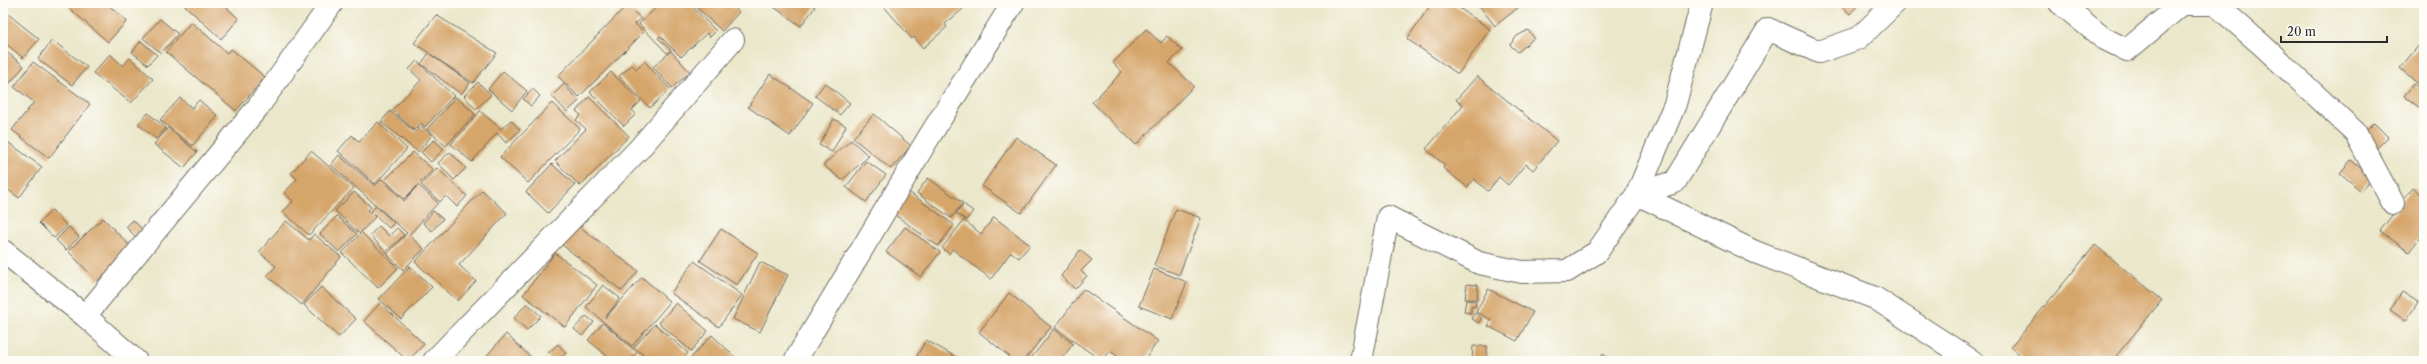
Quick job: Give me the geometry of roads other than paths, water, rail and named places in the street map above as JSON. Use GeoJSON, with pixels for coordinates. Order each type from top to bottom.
{"type":"FeatureCollection","features":[{"type":"Feature","properties":{"kind":"street"},"geometry":{"type":"LineString","coordinates":[[85,316],[258,107],[332,3]]}},
{"type":"Feature","properties":{"kind":"street"},"geometry":{"type":"LineString","coordinates":[[795,361],[929,136],[1013,3]]}},
{"type":"Feature","properties":{"kind":"street"},"geometry":{"type":"LineString","coordinates":[[1361,361],[1388,217],[1480,263],[1522,272],[1567,271],[1597,252],[1638,194],[1675,104],[1702,3]]}},
{"type":"Feature","properties":{"kind":"street"},"geometry":{"type":"LineString","coordinates":[[1638,194],[1675,182],[1768,29],[1819,52],[1859,38],[1895,3]]}},
{"type":"Feature","properties":{"kind":"street"},"geometry":{"type":"LineString","coordinates":[[2060,3],[2103,38],[2127,50],[2182,4],[2214,3],[2264,46],[2355,132],[2393,203]]}},
{"type":"Feature","properties":{"kind":"street"},"geometry":{"type":"LineString","coordinates":[[434,361],[640,149],[733,40]]}},
{"type":"Feature","properties":{"kind":"street"},"geometry":{"type":"LineString","coordinates":[[1638,194],[1755,252],[1875,298],[1972,361]]}},
{"type":"Feature","properties":{"kind":"street"},"geometry":{"type":"LineString","coordinates":[[3,251],[85,316],[136,361]]}}]}
